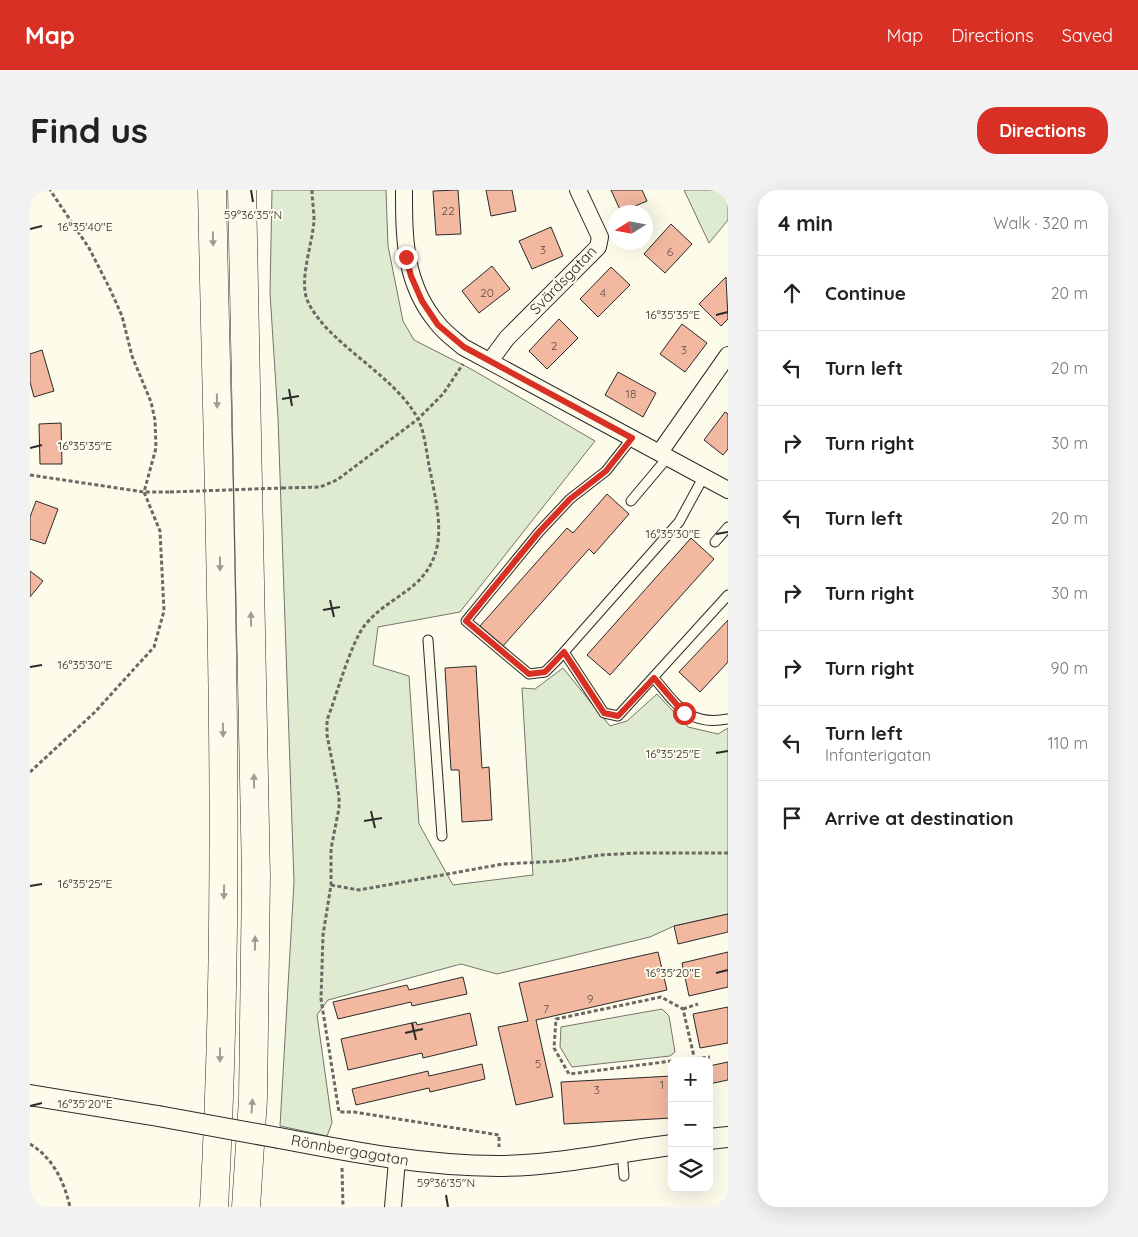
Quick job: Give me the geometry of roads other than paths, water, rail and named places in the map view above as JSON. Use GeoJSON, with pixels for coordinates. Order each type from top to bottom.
{"type":"FeatureCollection","features":[{"type":"Feature","properties":{"kind":"highway"},"geometry":{"type":"LineString","coordinates":[[212,190],[219,465],[224,868],[219,1102],[214,1207]]}},
{"type":"Feature","properties":{"kind":"highway"},"geometry":{"type":"LineString","coordinates":[[242,190],[256,877],[253,1099],[246,1207]]}},
{"type":"Feature","properties":{"kind":"street"},"geometry":{"type":"LineString","coordinates":[[404,190],[406,257],[411,276],[422,301],[438,325],[471,351],[728,490]]}},
{"type":"Feature","properties":{"kind":"street","name":"Svärdsgatan"},"geometry":{"type":"LineString","coordinates":[[490,361],[507,338],[598,247],[600,237],[578,190]]}},
{"type":"Feature","properties":{"kind":"street"},"geometry":{"type":"LineString","coordinates":[[664,455],[728,355]]}},
{"type":"Feature","properties":{"kind":"street","name":"Rönnbergagatan"},"geometry":{"type":"LineString","coordinates":[[30,1095],[158,1116],[397,1160],[498,1166],[622,1152],[668,1145]]}},
{"type":"Feature","properties":{"kind":"street"},"geometry":{"type":"LineString","coordinates":[[713,1139],[728,1137]]}},
{"type":"Feature","properties":{"kind":"street"},"geometry":{"type":"LineString","coordinates":[[393,1207],[397,1160]]}},
{"type":"Feature","properties":{"kind":"lane"},"geometry":{"type":"LineString","coordinates":[[632,438],[606,471],[570,499],[539,532],[466,621],[529,674],[545,672],[679,522],[704,476]]}},
{"type":"Feature","properties":{"kind":"lane"},"geometry":{"type":"LineString","coordinates":[[631,501],[664,455]]}},
{"type":"Feature","properties":{"kind":"lane"},"geometry":{"type":"LineString","coordinates":[[715,542],[728,527]]}},
{"type":"Feature","properties":{"kind":"lane"},"geometry":{"type":"LineString","coordinates":[[564,652],[604,713],[618,716],[728,595]]}},
{"type":"Feature","properties":{"kind":"lane"},"geometry":{"type":"LineString","coordinates":[[428,640],[442,836]]}},
{"type":"Feature","properties":{"kind":"lane"},"geometry":{"type":"LineString","coordinates":[[654,678],[684,713],[707,720],[728,719]]}},
{"type":"Feature","properties":{"kind":"lane"},"geometry":{"type":"LineString","coordinates":[[622,1152],[624,1176]]}}]}
